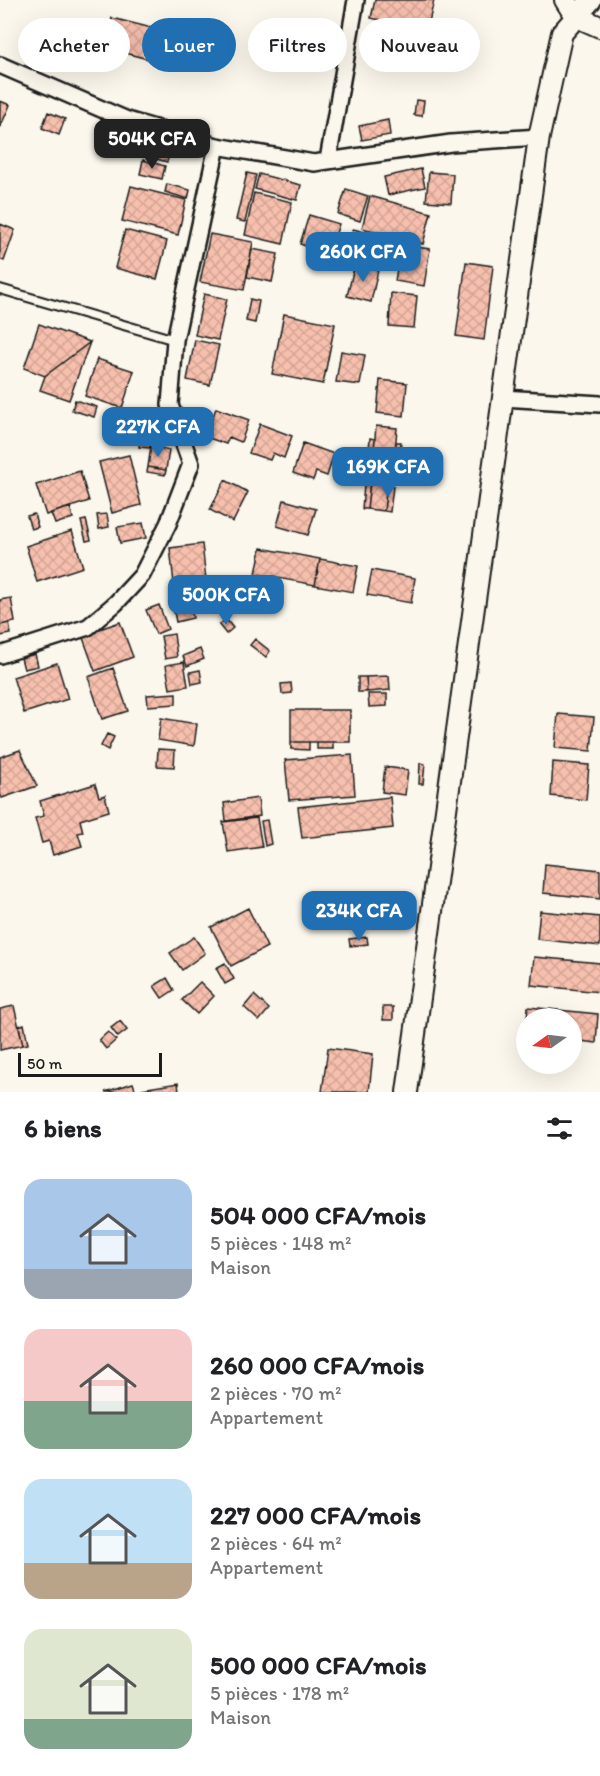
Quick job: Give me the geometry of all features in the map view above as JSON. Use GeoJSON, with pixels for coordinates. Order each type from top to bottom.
{"type":"FeatureCollection","features":[{"type":"Feature","properties":{"kind":"street"},"geometry":{"type":"LineString","coordinates":[[328,160],[356,0]]}},
{"type":"Feature","properties":{"kind":"street"},"geometry":{"type":"LineString","coordinates":[[570,8],[591,0]]}},
{"type":"Feature","properties":{"kind":"street"},"geometry":{"type":"LineString","coordinates":[[570,8],[600,27]]}},
{"type":"Feature","properties":{"kind":"street"},"geometry":{"type":"LineString","coordinates":[[407,1092],[539,137],[562,33],[570,8]]}},
{"type":"Feature","properties":{"kind":"street"},"geometry":{"type":"LineString","coordinates":[[0,65],[127,120],[217,146],[314,162],[451,143],[539,137]]}},
{"type":"Feature","properties":{"kind":"street"},"geometry":{"type":"LineString","coordinates":[[0,656],[88,627],[116,603],[142,575],[168,524],[191,464],[170,405],[175,340],[217,146]]}},
{"type":"Feature","properties":{"kind":"street"},"geometry":{"type":"LineString","coordinates":[[503,398],[600,404]]}},
{"type":"Feature","properties":{"kind":"lane"},"geometry":{"type":"LineString","coordinates":[[0,289],[175,340]]}},
{"type":"Feature","properties":{"kind":"building"},"geometry":{"type":"Polygon","coordinates":[[[375,0],[434,0],[430,18],[371,18],[375,0]]]}},
{"type":"Feature","properties":{"kind":"building"},"geometry":{"type":"Polygon","coordinates":[[[130,22],[142,26],[142,57],[130,54],[130,22]]]}},
{"type":"Feature","properties":{"kind":"building"},"geometry":{"type":"Polygon","coordinates":[[[416,100],[424,101],[422,116],[414,115],[416,100]]]}},
{"type":"Feature","properties":{"kind":"building"},"geometry":{"type":"Polygon","coordinates":[[[0,101],[10,105],[0,128],[0,101]]]}},
{"type":"Feature","properties":{"kind":"building"},"geometry":{"type":"Polygon","coordinates":[[[48,112],[65,119],[59,135],[42,128],[48,112]]]}},
{"type":"Feature","properties":{"kind":"building"},"geometry":{"type":"Polygon","coordinates":[[[388,120],[390,135],[362,140],[359,126],[388,120]]]}},
{"type":"Feature","properties":{"kind":"building"},"geometry":{"type":"Polygon","coordinates":[[[146,144],[170,151],[167,162],[143,155],[146,144]]]}},
{"type":"Feature","properties":{"kind":"building"},"geometry":{"type":"Polygon","coordinates":[[[143,160],[165,166],[162,179],[140,174],[143,160]]]}},
{"type":"Feature","properties":{"kind":"building"},"geometry":{"type":"Polygon","coordinates":[[[421,169],[425,187],[388,195],[384,177],[421,169]]]}},
{"type":"Feature","properties":{"kind":"building"},"geometry":{"type":"Polygon","coordinates":[[[429,172],[453,174],[451,203],[426,201],[429,172]]]}},
{"type":"Feature","properties":{"kind":"building"},"geometry":{"type":"Polygon","coordinates":[[[247,173],[256,175],[245,222],[236,220],[247,173]]]}},
{"type":"Feature","properties":{"kind":"building"},"geometry":{"type":"Polygon","coordinates":[[[259,174],[301,185],[297,200],[255,189],[259,174]]]}},
{"type":"Feature","properties":{"kind":"building"},"geometry":{"type":"Polygon","coordinates":[[[167,184],[190,190],[188,199],[165,192],[167,184]]]}},
{"type":"Feature","properties":{"kind":"building"},"geometry":{"type":"Polygon","coordinates":[[[131,186],[186,200],[178,235],[122,221],[131,186]]]}},
{"type":"Feature","properties":{"kind":"building"},"geometry":{"type":"Polygon","coordinates":[[[346,189],[368,196],[360,221],[338,214],[346,189]]]}},
{"type":"Feature","properties":{"kind":"building"},"geometry":{"type":"Polygon","coordinates":[[[254,193],[292,202],[283,244],[245,235],[254,193]]]}},
{"type":"Feature","properties":{"kind":"building"},"geometry":{"type":"Polygon","coordinates":[[[370,196],[431,213],[423,244],[362,228],[370,196]]]}},
{"type":"Feature","properties":{"kind":"building"},"geometry":{"type":"Polygon","coordinates":[[[309,215],[339,224],[329,254],[300,244],[309,215]]]}},
{"type":"Feature","properties":{"kind":"building"},"geometry":{"type":"Polygon","coordinates":[[[0,224],[15,230],[4,261],[0,259],[0,224]]]}},
{"type":"Feature","properties":{"kind":"building"},"geometry":{"type":"Polygon","coordinates":[[[353,229],[384,237],[376,266],[345,258],[353,229]]]}},
{"type":"Feature","properties":{"kind":"building"},"geometry":{"type":"Polygon","coordinates":[[[125,230],[167,241],[157,279],[115,268],[125,230]]]}},
{"type":"Feature","properties":{"kind":"building"},"geometry":{"type":"Polygon","coordinates":[[[210,234],[253,242],[244,290],[200,282],[210,234]]]}},
{"type":"Feature","properties":{"kind":"building"},"geometry":{"type":"Polygon","coordinates":[[[401,245],[430,249],[424,286],[395,281],[401,245]]]}},
{"type":"Feature","properties":{"kind":"building"},"geometry":{"type":"Polygon","coordinates":[[[252,249],[278,254],[272,282],[247,277],[252,249]]]}},
{"type":"Feature","properties":{"kind":"building"},"geometry":{"type":"Polygon","coordinates":[[[466,262],[493,266],[484,340],[456,336],[466,262]]]}},
{"type":"Feature","properties":{"kind":"building"},"geometry":{"type":"Polygon","coordinates":[[[355,264],[378,270],[371,302],[347,296],[355,264]]]}},
{"type":"Feature","properties":{"kind":"building"},"geometry":{"type":"Polygon","coordinates":[[[391,293],[417,296],[414,328],[389,326],[391,293]]]}},
{"type":"Feature","properties":{"kind":"building"},"geometry":{"type":"Polygon","coordinates":[[[204,294],[227,299],[218,340],[195,335],[204,294]]]}},
{"type":"Feature","properties":{"kind":"building"},"geometry":{"type":"Polygon","coordinates":[[[250,299],[259,301],[255,323],[246,321],[250,299]]]}},
{"type":"Feature","properties":{"kind":"building"},"geometry":{"type":"Polygon","coordinates":[[[284,314],[335,324],[323,384],[272,374],[284,314]]]}},
{"type":"Feature","properties":{"kind":"building"},"geometry":{"type":"Polygon","coordinates":[[[39,324],[90,342],[45,376],[24,368],[39,324]]]}},
{"type":"Feature","properties":{"kind":"building"},"geometry":{"type":"Polygon","coordinates":[[[195,340],[219,345],[210,385],[187,380],[195,340]]]}},
{"type":"Feature","properties":{"kind":"building"},"geometry":{"type":"Polygon","coordinates":[[[90,342],[69,400],[40,390],[45,376],[90,342]]]}},
{"type":"Feature","properties":{"kind":"building"},"geometry":{"type":"Polygon","coordinates":[[[341,351],[365,355],[360,385],[336,382],[341,351]]]}},
{"type":"Feature","properties":{"kind":"building"},"geometry":{"type":"Polygon","coordinates":[[[97,359],[134,371],[122,408],[85,396],[97,359]]]}},
{"type":"Feature","properties":{"kind":"building"},"geometry":{"type":"Polygon","coordinates":[[[380,380],[407,383],[404,416],[377,413],[380,380]]]}},
{"type":"Feature","properties":{"kind":"building"},"geometry":{"type":"Polygon","coordinates":[[[75,400],[97,407],[94,417],[72,410],[75,400]]]}},
{"type":"Feature","properties":{"kind":"building"},"geometry":{"type":"Polygon","coordinates":[[[216,408],[249,420],[241,442],[229,437],[226,444],[206,437],[216,408]]]}},
{"type":"Feature","properties":{"kind":"building"},"geometry":{"type":"Polygon","coordinates":[[[260,424],[292,436],[284,458],[273,453],[270,460],[249,453],[260,424]]]}},
{"type":"Feature","properties":{"kind":"building"},"geometry":{"type":"Polygon","coordinates":[[[376,426],[397,428],[394,464],[373,462],[376,426]]]}},
{"type":"Feature","properties":{"kind":"building"},"geometry":{"type":"Polygon","coordinates":[[[141,432],[151,433],[150,448],[139,447],[141,432]]]}},
{"type":"Feature","properties":{"kind":"building"},"geometry":{"type":"Polygon","coordinates":[[[370,438],[375,439],[373,462],[368,461],[370,438]]]}},
{"type":"Feature","properties":{"kind":"building"},"geometry":{"type":"Polygon","coordinates":[[[396,442],[401,442],[399,464],[394,464],[396,442]]]}},
{"type":"Feature","properties":{"kind":"building"},"geometry":{"type":"Polygon","coordinates":[[[303,443],[334,454],[327,476],[316,472],[313,480],[293,473],[303,443]]]}},
{"type":"Feature","properties":{"kind":"building"},"geometry":{"type":"Polygon","coordinates":[[[151,446],[169,450],[166,470],[148,467],[151,446]]]}},
{"type":"Feature","properties":{"kind":"building"},"geometry":{"type":"Polygon","coordinates":[[[129,455],[141,505],[112,513],[99,462],[129,455]]]}},
{"type":"Feature","properties":{"kind":"building"},"geometry":{"type":"Polygon","coordinates":[[[148,467],[166,470],[165,475],[147,472],[148,467]]]}},
{"type":"Feature","properties":{"kind":"building"},"geometry":{"type":"Polygon","coordinates":[[[80,471],[89,501],[46,515],[36,485],[80,471]]]}},
{"type":"Feature","properties":{"kind":"building"},"geometry":{"type":"Polygon","coordinates":[[[371,471],[388,473],[384,511],[367,509],[371,471]]]}},
{"type":"Feature","properties":{"kind":"building"},"geometry":{"type":"Polygon","coordinates":[[[365,473],[371,474],[367,509],[362,509],[365,473]]]}},
{"type":"Feature","properties":{"kind":"building"},"geometry":{"type":"Polygon","coordinates":[[[225,480],[248,492],[233,522],[210,510],[225,480]]]}},
{"type":"Feature","properties":{"kind":"building"},"geometry":{"type":"Polygon","coordinates":[[[387,485],[393,486],[390,512],[384,511],[387,485]]]}},
{"type":"Feature","properties":{"kind":"building"},"geometry":{"type":"Polygon","coordinates":[[[284,500],[316,509],[308,535],[277,526],[284,500]]]}},
{"type":"Feature","properties":{"kind":"building"},"geometry":{"type":"Polygon","coordinates":[[[70,507],[73,518],[55,524],[51,513],[70,507]]]}},
{"type":"Feature","properties":{"kind":"building"},"geometry":{"type":"Polygon","coordinates":[[[34,514],[38,527],[31,529],[27,516],[34,514]]]}},
{"type":"Feature","properties":{"kind":"building"},"geometry":{"type":"Polygon","coordinates":[[[107,514],[109,527],[99,529],[97,515],[107,514]]]}},
{"type":"Feature","properties":{"kind":"building"},"geometry":{"type":"Polygon","coordinates":[[[86,520],[91,540],[86,541],[81,521],[86,520]]]}},
{"type":"Feature","properties":{"kind":"building"},"geometry":{"type":"Polygon","coordinates":[[[143,523],[146,538],[120,543],[117,527],[143,523]]]}},
{"type":"Feature","properties":{"kind":"building"},"geometry":{"type":"Polygon","coordinates":[[[72,531],[83,567],[37,582],[26,546],[72,531]]]}},
{"type":"Feature","properties":{"kind":"building"},"geometry":{"type":"Polygon","coordinates":[[[202,544],[208,597],[176,601],[170,548],[202,544]]]}},
{"type":"Feature","properties":{"kind":"building"},"geometry":{"type":"Polygon","coordinates":[[[261,548],[320,559],[315,585],[256,574],[261,548]]]}},
{"type":"Feature","properties":{"kind":"building"},"geometry":{"type":"Polygon","coordinates":[[[320,559],[358,566],[353,592],[315,585],[320,559]]]}},
{"type":"Feature","properties":{"kind":"building"},"geometry":{"type":"Polygon","coordinates":[[[372,570],[415,578],[411,603],[367,595],[372,570]]]}},
{"type":"Feature","properties":{"kind":"building"},"geometry":{"type":"Polygon","coordinates":[[[11,598],[15,622],[0,625],[0,600],[11,598]]]}},
{"type":"Feature","properties":{"kind":"building"},"geometry":{"type":"Polygon","coordinates":[[[190,603],[193,618],[176,622],[173,607],[190,603]]]}},
{"type":"Feature","properties":{"kind":"building"},"geometry":{"type":"Polygon","coordinates":[[[159,605],[168,629],[156,634],[146,610],[159,605]]]}},
{"type":"Feature","properties":{"kind":"building"},"geometry":{"type":"Polygon","coordinates":[[[226,619],[233,628],[226,634],[219,625],[226,619]]]}},
{"type":"Feature","properties":{"kind":"building"},"geometry":{"type":"Polygon","coordinates":[[[120,622],[133,657],[95,671],[82,635],[120,622]]]}},
{"type":"Feature","properties":{"kind":"building"},"geometry":{"type":"Polygon","coordinates":[[[9,623],[11,634],[0,636],[0,625],[9,623]]]}},
{"type":"Feature","properties":{"kind":"building"},"geometry":{"type":"Polygon","coordinates":[[[174,634],[177,657],[165,659],[161,636],[174,634]]]}},
{"type":"Feature","properties":{"kind":"building"},"geometry":{"type":"Polygon","coordinates":[[[255,639],[270,651],[266,657],[250,645],[255,639]]]}},
{"type":"Feature","properties":{"kind":"building"},"geometry":{"type":"Polygon","coordinates":[[[200,649],[204,659],[187,666],[183,656],[200,649]]]}},
{"type":"Feature","properties":{"kind":"building"},"geometry":{"type":"Polygon","coordinates":[[[35,654],[38,666],[24,669],[21,658],[35,654]]]}},
{"type":"Feature","properties":{"kind":"building"},"geometry":{"type":"Polygon","coordinates":[[[184,662],[188,686],[170,689],[166,665],[184,662]]]}},
{"type":"Feature","properties":{"kind":"building"},"geometry":{"type":"Polygon","coordinates":[[[57,663],[68,699],[24,713],[13,677],[57,663]]]}},
{"type":"Feature","properties":{"kind":"building"},"geometry":{"type":"Polygon","coordinates":[[[113,668],[128,711],[102,719],[88,677],[113,668]]]}},
{"type":"Feature","properties":{"kind":"building"},"geometry":{"type":"Polygon","coordinates":[[[200,670],[202,682],[192,684],[190,672],[200,670]]]}},
{"type":"Feature","properties":{"kind":"building"},"geometry":{"type":"Polygon","coordinates":[[[389,676],[390,690],[367,692],[366,677],[389,676]]]}},
{"type":"Feature","properties":{"kind":"building"},"geometry":{"type":"Polygon","coordinates":[[[358,677],[366,677],[367,692],[358,692],[358,677]]]}},
{"type":"Feature","properties":{"kind":"building"},"geometry":{"type":"Polygon","coordinates":[[[291,683],[292,693],[282,694],[281,684],[291,683]]]}},
{"type":"Feature","properties":{"kind":"building"},"geometry":{"type":"Polygon","coordinates":[[[176,693],[176,704],[148,706],[147,695],[176,693]]]}},
{"type":"Feature","properties":{"kind":"building"},"geometry":{"type":"Polygon","coordinates":[[[368,694],[387,694],[387,706],[369,707],[368,694]]]}},
{"type":"Feature","properties":{"kind":"building"},"geometry":{"type":"Polygon","coordinates":[[[291,710],[350,710],[350,742],[291,742],[291,710]]]}},
{"type":"Feature","properties":{"kind":"building"},"geometry":{"type":"Polygon","coordinates":[[[558,714],[594,717],[591,751],[555,748],[558,714]]]}},
{"type":"Feature","properties":{"kind":"building"},"geometry":{"type":"Polygon","coordinates":[[[161,718],[197,724],[194,746],[158,740],[161,718]]]}},
{"type":"Feature","properties":{"kind":"building"},"geometry":{"type":"Polygon","coordinates":[[[107,734],[114,737],[108,750],[101,746],[107,734]]]}},
{"type":"Feature","properties":{"kind":"building"},"geometry":{"type":"Polygon","coordinates":[[[291,742],[309,742],[309,750],[291,749],[291,742]]]}},
{"type":"Feature","properties":{"kind":"building"},"geometry":{"type":"Polygon","coordinates":[[[317,742],[333,742],[333,749],[317,749],[317,742]]]}},
{"type":"Feature","properties":{"kind":"building"},"geometry":{"type":"Polygon","coordinates":[[[158,749],[175,750],[174,767],[157,766],[158,749]]]}},
{"type":"Feature","properties":{"kind":"building"},"geometry":{"type":"Polygon","coordinates":[[[20,750],[37,786],[2,798],[0,794],[0,757],[20,750]]]}},
{"type":"Feature","properties":{"kind":"building"},"geometry":{"type":"Polygon","coordinates":[[[352,755],[355,795],[289,800],[285,760],[352,755]]]}},
{"type":"Feature","properties":{"kind":"building"},"geometry":{"type":"Polygon","coordinates":[[[553,762],[589,765],[586,800],[551,796],[553,762]]]}},
{"type":"Feature","properties":{"kind":"building"},"geometry":{"type":"Polygon","coordinates":[[[420,763],[425,764],[423,784],[419,784],[420,763]]]}},
{"type":"Feature","properties":{"kind":"building"},"geometry":{"type":"Polygon","coordinates":[[[385,767],[408,770],[405,795],[382,792],[385,767]]]}},
{"type":"Feature","properties":{"kind":"building"},"geometry":{"type":"Polygon","coordinates":[[[95,784],[99,797],[105,795],[109,811],[80,820],[83,832],[78,833],[82,846],[53,855],[49,841],[42,843],[35,818],[44,816],[40,801],[95,784]]]}},
{"type":"Feature","properties":{"kind":"building"},"geometry":{"type":"Polygon","coordinates":[[[390,797],[393,828],[302,838],[298,807],[390,797]]]}},
{"type":"Feature","properties":{"kind":"building"},"geometry":{"type":"Polygon","coordinates":[[[258,798],[260,816],[226,821],[224,803],[258,798]]]}},
{"type":"Feature","properties":{"kind":"building"},"geometry":{"type":"Polygon","coordinates":[[[257,818],[262,847],[228,852],[223,822],[257,818]]]}},
{"type":"Feature","properties":{"kind":"building"},"geometry":{"type":"Polygon","coordinates":[[[267,820],[271,844],[265,846],[261,821],[267,820]]]}},
{"type":"Feature","properties":{"kind":"building"},"geometry":{"type":"Polygon","coordinates":[[[545,864],[600,870],[600,899],[543,893],[545,864]]]}},
{"type":"Feature","properties":{"kind":"building"},"geometry":{"type":"Polygon","coordinates":[[[248,908],[267,947],[231,966],[211,927],[248,908]]]}},
{"type":"Feature","properties":{"kind":"building"},"geometry":{"type":"Polygon","coordinates":[[[540,911],[600,917],[600,946],[537,939],[540,911]]]}},
{"type":"Feature","properties":{"kind":"building"},"geometry":{"type":"Polygon","coordinates":[[[194,937],[205,953],[182,970],[170,953],[194,937]]]}},
{"type":"Feature","properties":{"kind":"building"},"geometry":{"type":"Polygon","coordinates":[[[367,937],[368,944],[350,946],[349,939],[367,937]]]}},
{"type":"Feature","properties":{"kind":"building"},"geometry":{"type":"Polygon","coordinates":[[[534,957],[600,963],[600,992],[531,985],[534,957]]]}},
{"type":"Feature","properties":{"kind":"building"},"geometry":{"type":"Polygon","coordinates":[[[225,963],[234,979],[225,984],[216,968],[225,963]]]}},
{"type":"Feature","properties":{"kind":"building"},"geometry":{"type":"Polygon","coordinates":[[[167,978],[174,990],[162,998],[154,986],[167,978]]]}},
{"type":"Feature","properties":{"kind":"building"},"geometry":{"type":"Polygon","coordinates":[[[200,982],[214,996],[197,1014],[182,1000],[200,982]]]}},
{"type":"Feature","properties":{"kind":"building"},"geometry":{"type":"Polygon","coordinates":[[[254,995],[269,1009],[259,1021],[244,1007],[254,995]]]}},
{"type":"Feature","properties":{"kind":"building"},"geometry":{"type":"Polygon","coordinates":[[[14,1006],[23,1045],[0,1050],[0,1009],[14,1006]]]}},
{"type":"Feature","properties":{"kind":"building"},"geometry":{"type":"Polygon","coordinates":[[[383,1007],[393,1007],[393,1020],[383,1020],[383,1007]]]}},
{"type":"Feature","properties":{"kind":"building"},"geometry":{"type":"Polygon","coordinates":[[[582,1012],[598,1014],[596,1043],[582,1041],[582,1012]]]}},
{"type":"Feature","properties":{"kind":"building"},"geometry":{"type":"Polygon","coordinates":[[[120,1021],[127,1030],[118,1037],[111,1028],[120,1021]]]}},
{"type":"Feature","properties":{"kind":"building"},"geometry":{"type":"Polygon","coordinates":[[[24,1024],[28,1044],[23,1045],[19,1026],[24,1024]]]}},
{"type":"Feature","properties":{"kind":"building"},"geometry":{"type":"Polygon","coordinates":[[[108,1032],[116,1040],[106,1049],[99,1040],[108,1032]]]}},
{"type":"Feature","properties":{"kind":"building"},"geometry":{"type":"Polygon","coordinates":[[[328,1048],[373,1054],[369,1092],[322,1092],[328,1048]]]}},
{"type":"Feature","properties":{"kind":"building"},"geometry":{"type":"Polygon","coordinates":[[[133,1083],[136,1092],[105,1092],[133,1083]]]}},
{"type":"Feature","properties":{"kind":"building"},"geometry":{"type":"Polygon","coordinates":[[[178,1083],[179,1092],[142,1092],[142,1089],[178,1083]]]}}]}
